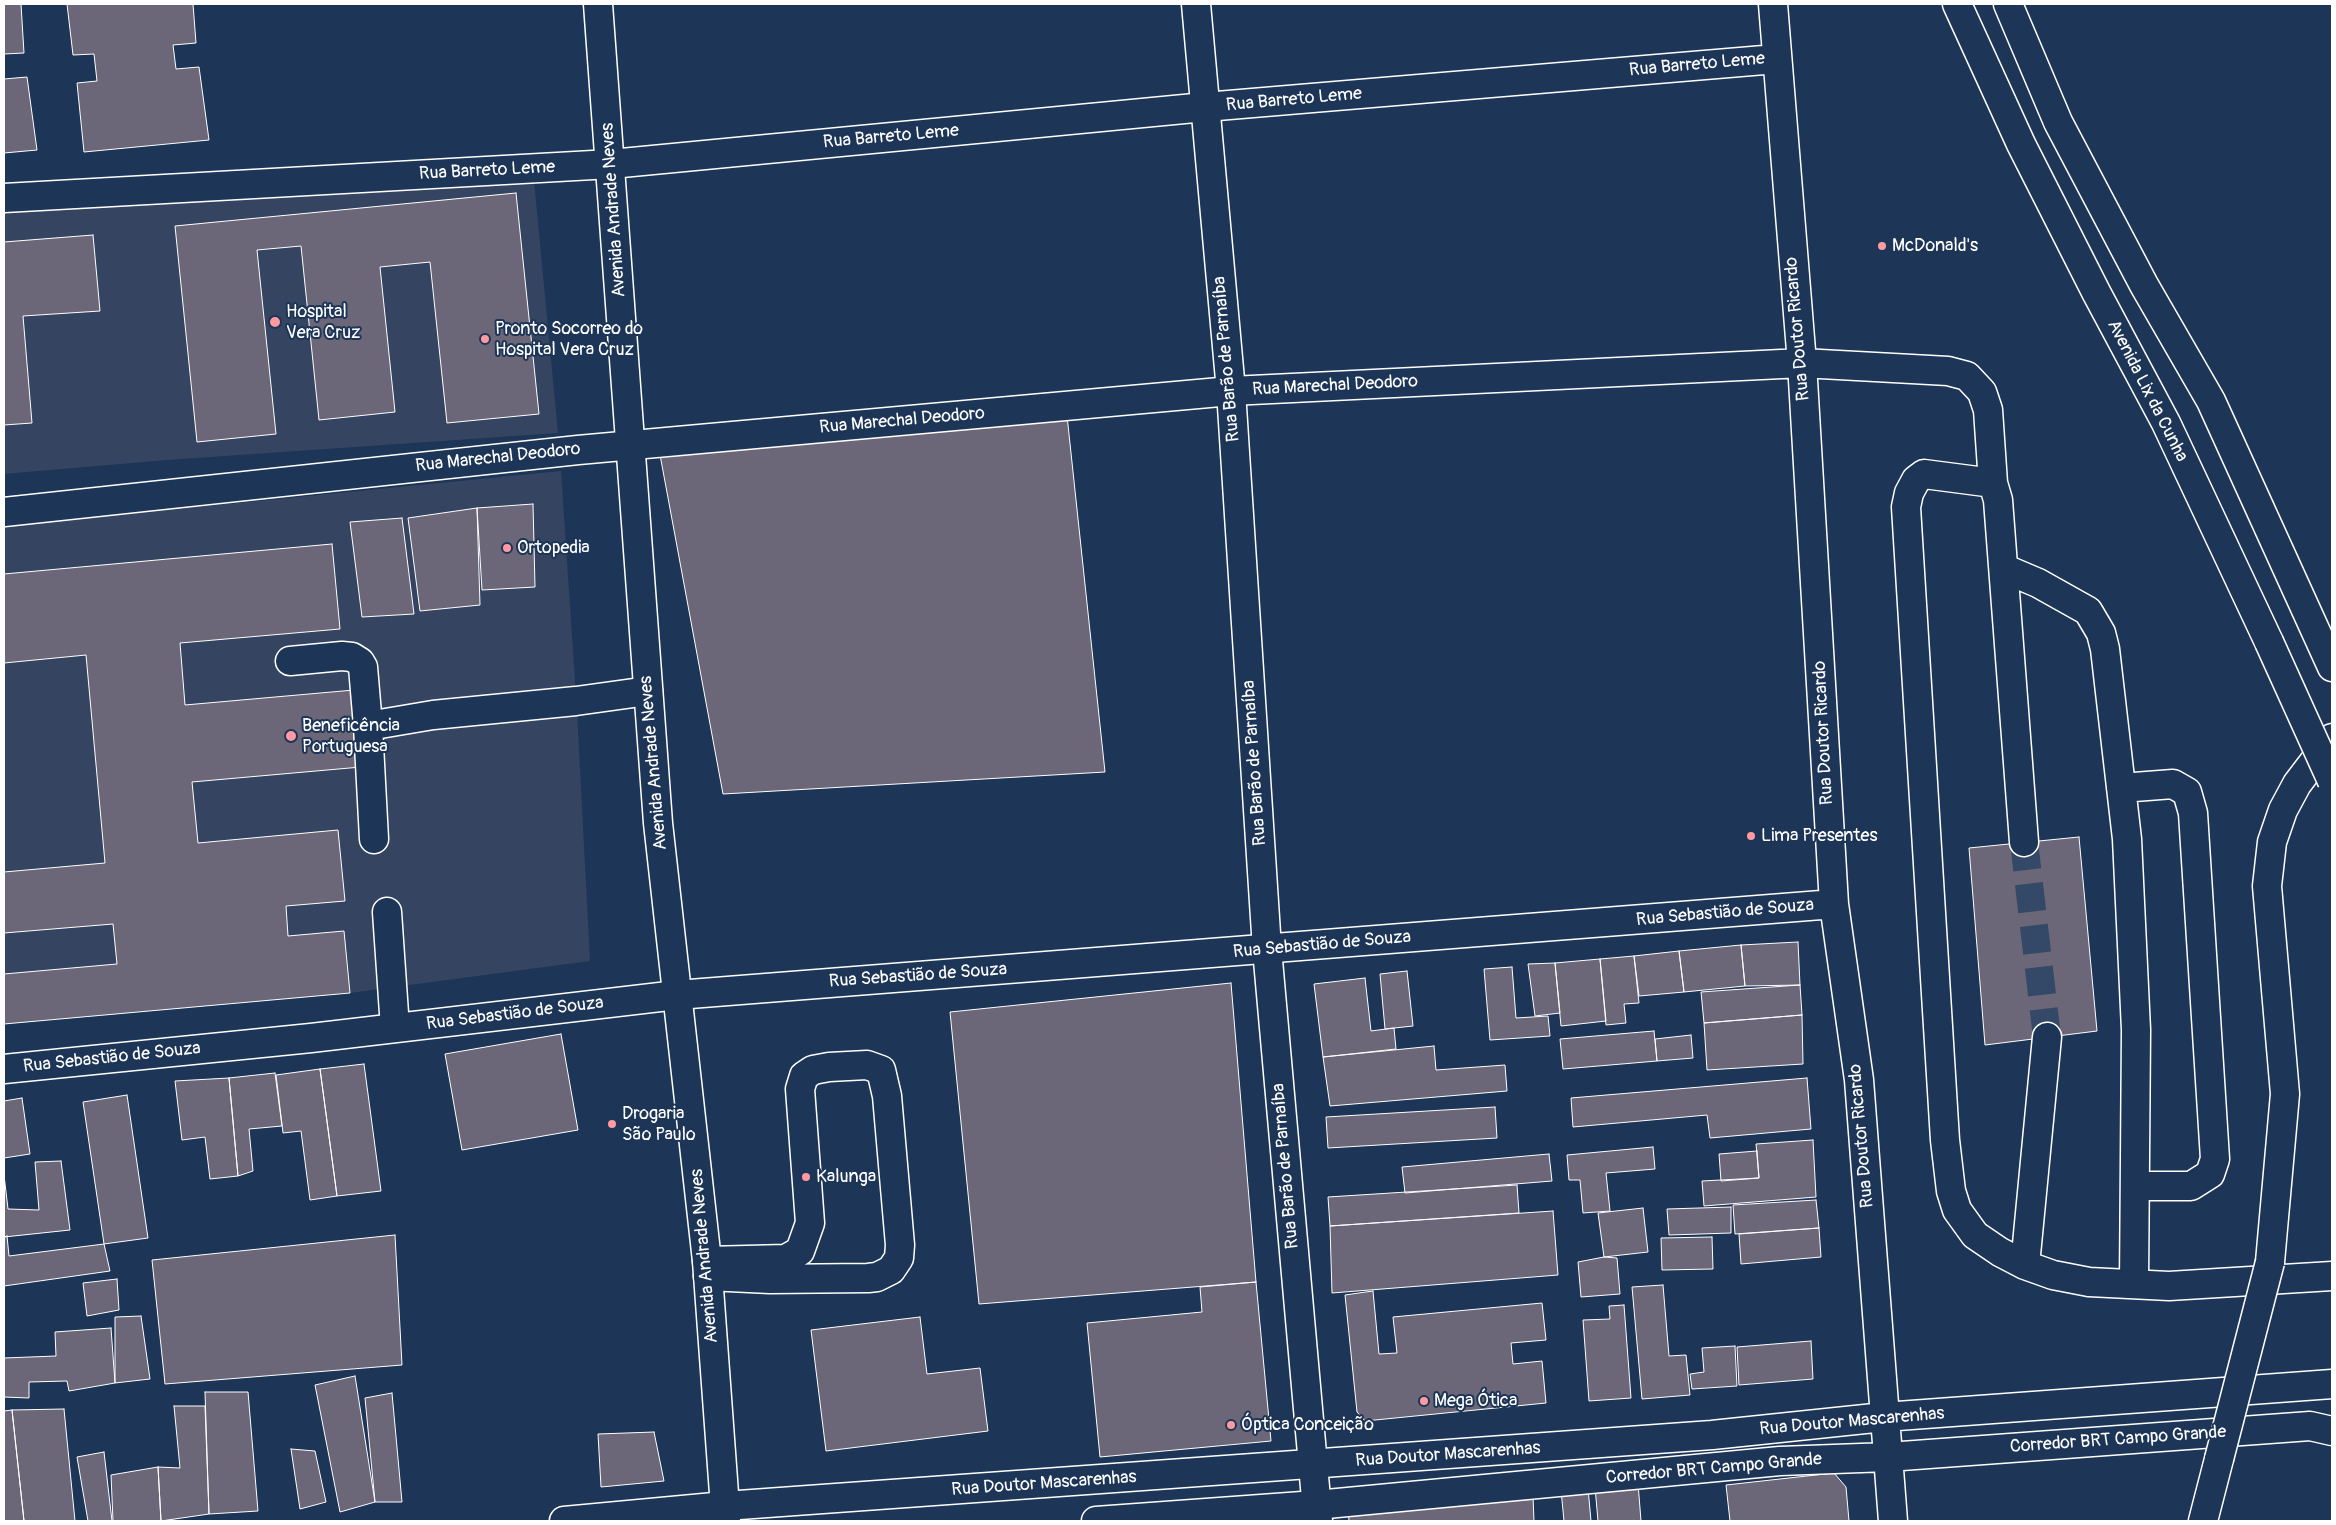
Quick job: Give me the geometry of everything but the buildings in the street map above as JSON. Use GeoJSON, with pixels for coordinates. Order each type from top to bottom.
{"type":"FeatureCollection","features":[{"type":"Feature","properties":{"kind":"main road","name":"Avenida Andrade Neves"},"geometry":{"type":"LineString","coordinates":[[598,4],[658,823],[708,1268],[726,1514]]}},
{"type":"Feature","properties":{"kind":"main road","name":"Rua Barão de Parnaíba"},"geometry":{"type":"LineString","coordinates":[[1196,4],[1231,391],[1267,949],[1317,1513]]}},
{"type":"Feature","properties":{"kind":"main road","name":"Rua Doutor Ricardo"},"geometry":{"type":"LineString","coordinates":[[1773,4],[1802,363],[1834,904],[1859,1080],[1893,1521]]}},
{"type":"Feature","properties":{"kind":"main road","name":"Avenida Lix da Cunha"},"geometry":{"type":"LineString","coordinates":[[1957,4],[2021,144],[2096,292],[2166,423],[2332,781]]}},
{"type":"Feature","properties":{"kind":"main road"},"geometry":{"type":"LineString","coordinates":[[2008,4],[2058,122],[2144,285],[2211,401],[2332,667]]}},
{"type":"Feature","properties":{"kind":"main road","name":"Rua Barreto Leme"},"geometry":{"type":"LineString","coordinates":[[4,198],[611,164],[1205,108],[1776,59]]}},
{"type":"Feature","properties":{"kind":"main road","name":"Rua Marechal Deodoro"},"geometry":{"type":"LineString","coordinates":[[4,512],[630,445],[1231,391],[1802,363],[1948,371],[1967,376],[1982,392],[1988,410],[1993,482],[1998,500],[2005,569],[2024,842]]}},
{"type":"Feature","properties":{"kind":"main road"},"geometry":{"type":"LineString","coordinates":[[1993,482],[1924,474],[1916,480],[1909,492],[1906,506],[1945,1140],[1951,1191],[1957,1210],[1974,1235],[2000,1252],[2025,1265],[2053,1275],[2089,1282],[2169,1286],[2332,1276]]}},
{"type":"Feature","properties":{"kind":"main road"},"geometry":{"type":"LineString","coordinates":[[2005,569],[2052,590],[2088,611],[2101,632],[2110,688],[2127,839],[2136,1030],[2134,1284]]}},
{"type":"Feature","properties":{"kind":"main road"},"geometry":{"type":"LineString","coordinates":[[290,661],[342,656],[352,657],[360,662],[363,667],[374,839]]}},
{"type":"Feature","properties":{"kind":"main road"},"geometry":{"type":"LineString","coordinates":[[368,726],[433,716],[648,692]]}},
{"type":"Feature","properties":{"kind":"main road"},"geometry":{"type":"LineString","coordinates":[[2203,1521],[2270,1262],[2285,1094],[2267,886],[2272,842],[2283,810],[2297,784],[2332,738]]}},
{"type":"Feature","properties":{"kind":"main road"},"geometry":{"type":"LineString","coordinates":[[2122,788],[2173,784],[2187,792],[2192,813],[2215,1159],[2210,1174],[2191,1186],[2135,1186]]}},
{"type":"Feature","properties":{"kind":"main road","name":"Rua Sebastião de Souza"},"geometry":{"type":"LineString","coordinates":[[4,1069],[395,1028],[677,995],[1834,904]]}},
{"type":"Feature","properties":{"kind":"main road"},"geometry":{"type":"LineString","coordinates":[[387,912],[395,1028]]}},
{"type":"Feature","properties":{"kind":"main road"},"geometry":{"type":"LineString","coordinates":[[2025,1265],[2047,1037]]}},
{"type":"Feature","properties":{"kind":"main road"},"geometry":{"type":"LineString","coordinates":[[868,1065],[881,1070],[886,1096],[900,1245],[898,1258],[891,1270],[877,1277],[868,1278],[770,1279],[708,1268],[786,1259],[800,1251],[810,1222],[800,1089],[804,1076],[813,1070],[829,1067],[868,1065]]}},
{"type":"Feature","properties":{"kind":"main road","name":"Rua Doutor Mascarenhas"},"geometry":{"type":"LineString","coordinates":[[564,1521],[726,1514],[1313,1465],[1712,1435],[1884,1417],[2332,1384]]}},
{"type":"Feature","properties":{"kind":"main road","name":"Corredor BRT Campo Grande"},"geometry":{"type":"LineString","coordinates":[[1096,1521],[1317,1513],[1780,1461],[1888,1456],[2310,1426],[2332,1431]]}},
{"type":"Feature","properties":{"kind":"shaded area","name":"Hospital Vera Cruz"},"geometry":{"type":"Polygon","coordinates":[[[534,180],[558,433],[167,460],[4,474],[4,212],[534,180]]]}},
{"type":"Feature","properties":{"kind":"shaded area","name":"Beneficência Portuguesa"},"geometry":{"type":"Polygon","coordinates":[[[561,471],[577,711],[590,961],[350,993],[4,1024],[4,526],[561,471]]]}},
{"type":"Feature","properties":{"kind":"tunnel"},"geometry":{"type":"LineString","coordinates":[[2024,842],[2047,1037]]}},
{"type":"Feature","properties":{"kind":"place","name":"McDonald's"},"geometry":{"type":"Point","coordinates":[1882,246]}},
{"type":"Feature","properties":{"kind":"place","name":"Hospital Vera Cruz"},"geometry":{"type":"Point","coordinates":[275,322]}},
{"type":"Feature","properties":{"kind":"place","name":"Pronto Socorreo do Hospital Vera Cruz"},"geometry":{"type":"Point","coordinates":[485,339]}},
{"type":"Feature","properties":{"kind":"place","name":"Ortopedia"},"geometry":{"type":"Point","coordinates":[507,548]}},
{"type":"Feature","properties":{"kind":"place","name":"Beneficência Portuguesa"},"geometry":{"type":"Point","coordinates":[291,736]}},
{"type":"Feature","properties":{"kind":"place","name":"Lima Presentes"},"geometry":{"type":"Point","coordinates":[1751,836]}},
{"type":"Feature","properties":{"kind":"place","name":"Drogaria São Paulo"},"geometry":{"type":"Point","coordinates":[612,1124]}},
{"type":"Feature","properties":{"kind":"place","name":"Kalunga"},"geometry":{"type":"Point","coordinates":[806,1177]}},
{"type":"Feature","properties":{"kind":"place","name":"Mega Ótica"},"geometry":{"type":"Point","coordinates":[1424,1401]}},
{"type":"Feature","properties":{"kind":"place","name":"Óptica Conceição"},"geometry":{"type":"Point","coordinates":[1231,1425]}}]}
